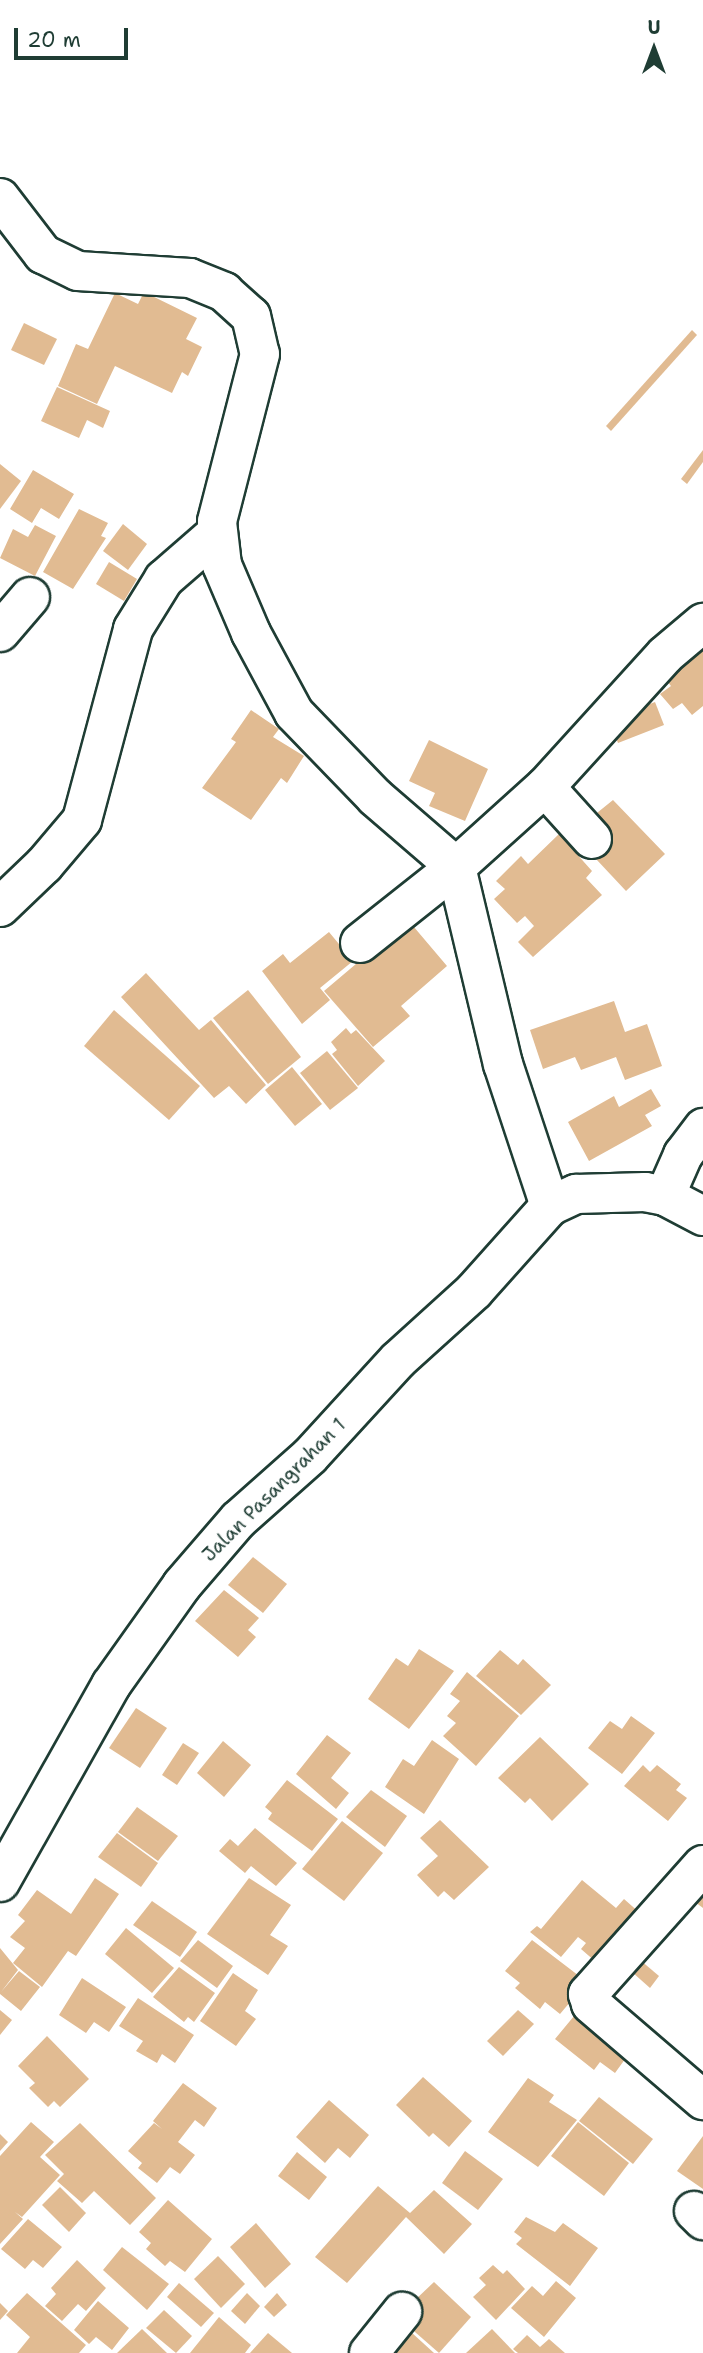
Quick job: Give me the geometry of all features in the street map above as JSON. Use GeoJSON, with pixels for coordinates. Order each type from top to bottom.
{"type":"FeatureCollection","features":[{"type":"Feature","properties":{"kind":"street"},"geometry":{"type":"LineString","coordinates":[[0,198],[43,254],[78,271],[190,278],[224,292],[251,316],[260,354],[234,443],[220,549],[251,633],[294,713],[375,797],[456,867],[503,1064],[550,1206],[576,1194],[665,1196],[703,1216]]}},
{"type":"Feature","properties":{"kind":"street"},"geometry":{"type":"LineString","coordinates":[[0,907],[44,865],[82,820],[133,629],[164,579],[220,549]]}},
{"type":"Feature","properties":{"kind":"street"},"geometry":{"type":"LineString","coordinates":[[0,632],[30,597]]}},
{"type":"Feature","properties":{"kind":"street"},"geometry":{"type":"LineString","coordinates":[[360,943],[456,867],[545,787],[665,654],[703,623]]}},
{"type":"Feature","properties":{"kind":"street"},"geometry":{"type":"LineString","coordinates":[[545,787],[592,839]]}},
{"type":"Feature","properties":{"kind":"street"},"geometry":{"type":"LineString","coordinates":[[665,1196],[683,1155],[703,1128]]}},
{"type":"Feature","properties":{"kind":"street","name":"Jalan Pasangrahan 1"},"geometry":{"type":"LineString","coordinates":[[0,1882],[111,1685],[182,1585],[238,1520],[310,1456],[398,1360],[474,1291],[550,1206]]}},
{"type":"Feature","properties":{"kind":"street"},"geometry":{"type":"LineString","coordinates":[[703,1865],[588,1994],[591,2004],[703,2100]]}},
{"type":"Feature","properties":{"kind":"street"},"geometry":{"type":"LineString","coordinates":[[369,2353],[401,2312]]}},
{"type":"Feature","properties":{"kind":"building"},"geometry":{"type":"Polygon","coordinates":[[[144,292],[197,318],[186,339],[202,347],[188,376],[182,372],[172,393],[115,366],[97,404],[58,386],[76,344],[88,349],[115,293],[138,304],[144,292]]]}},
{"type":"Feature","properties":{"kind":"building"},"geometry":{"type":"Polygon","coordinates":[[[24,323],[57,339],[44,365],[11,350],[24,323]]]}},
{"type":"Feature","properties":{"kind":"building"},"geometry":{"type":"Polygon","coordinates":[[[692,330],[697,335],[611,431],[606,426],[692,330]]]}},
{"type":"Feature","properties":{"kind":"building"},"geometry":{"type":"Polygon","coordinates":[[[57,387],[110,411],[103,428],[87,420],[79,438],[41,421],[57,387]]]}},
{"type":"Feature","properties":{"kind":"building"},"geometry":{"type":"Polygon","coordinates":[[[703,450],[703,462],[687,484],[681,479],[703,450]]]}},
{"type":"Feature","properties":{"kind":"building"},"geometry":{"type":"Polygon","coordinates":[[[0,464],[21,481],[0,509],[0,464]]]}},
{"type":"Feature","properties":{"kind":"building"},"geometry":{"type":"Polygon","coordinates":[[[33,470],[74,494],[59,519],[41,508],[32,523],[10,509],[33,470]]]}},
{"type":"Feature","properties":{"kind":"building"},"geometry":{"type":"Polygon","coordinates":[[[79,509],[108,523],[101,536],[106,538],[73,589],[43,572],[79,509]]]}},
{"type":"Feature","properties":{"kind":"building"},"geometry":{"type":"Polygon","coordinates":[[[123,524],[147,544],[128,570],[103,551],[123,524]]]}},
{"type":"Feature","properties":{"kind":"building"},"geometry":{"type":"Polygon","coordinates":[[[35,525],[56,536],[35,576],[0,558],[13,529],[28,537],[35,525]]]}},
{"type":"Feature","properties":{"kind":"building"},"geometry":{"type":"Polygon","coordinates":[[[109,562],[137,579],[124,601],[96,584],[109,562]]]}},
{"type":"Feature","properties":{"kind":"building"},"geometry":{"type":"Polygon","coordinates":[[[703,644],[703,706],[692,715],[682,703],[673,709],[660,694],[671,686],[662,675],[703,644]]]}},
{"type":"Feature","properties":{"kind":"building"},"geometry":{"type":"Polygon","coordinates":[[[655,702],[664,725],[618,743],[609,720],[655,702]]]}},
{"type":"Feature","properties":{"kind":"building"},"geometry":{"type":"Polygon","coordinates":[[[251,710],[279,729],[273,737],[304,756],[287,783],[281,778],[251,820],[202,788],[236,742],[231,739],[251,710]]]}},
{"type":"Feature","properties":{"kind":"building"},"geometry":{"type":"Polygon","coordinates":[[[429,740],[488,769],[465,821],[429,806],[435,793],[409,781],[429,740]]]}},
{"type":"Feature","properties":{"kind":"building"},"geometry":{"type":"Polygon","coordinates":[[[613,800],[665,854],[626,891],[596,859],[611,846],[587,821],[613,800]]]}},
{"type":"Feature","properties":{"kind":"building"},"geometry":{"type":"Polygon","coordinates":[[[559,834],[592,871],[586,878],[602,895],[533,957],[518,942],[534,926],[525,916],[517,923],[494,899],[505,889],[496,881],[521,856],[528,864],[559,834]]]}},
{"type":"Feature","properties":{"kind":"building"},"geometry":{"type":"Polygon","coordinates":[[[408,920],[447,966],[401,1006],[410,1016],[373,1047],[324,991],[408,920]]]}},
{"type":"Feature","properties":{"kind":"building"},"geometry":{"type":"Polygon","coordinates":[[[329,932],[353,961],[320,988],[330,1000],[302,1024],[262,971],[283,954],[290,963],[329,932]]]}},
{"type":"Feature","properties":{"kind":"building"},"geometry":{"type":"Polygon","coordinates":[[[146,973],[199,1030],[211,1020],[266,1085],[246,1104],[229,1086],[214,1098],[121,997],[146,973]]]}},
{"type":"Feature","properties":{"kind":"building"},"geometry":{"type":"Polygon","coordinates":[[[248,990],[301,1057],[268,1084],[213,1018],[248,990]]]}},
{"type":"Feature","properties":{"kind":"building"},"geometry":{"type":"Polygon","coordinates":[[[614,1001],[625,1032],[647,1024],[662,1066],[625,1080],[616,1057],[581,1070],[575,1057],[543,1069],[530,1030],[614,1001]]]}},
{"type":"Feature","properties":{"kind":"building"},"geometry":{"type":"Polygon","coordinates":[[[114,1010],[200,1086],[169,1120],[84,1046],[114,1010]]]}},
{"type":"Feature","properties":{"kind":"building"},"geometry":{"type":"Polygon","coordinates":[[[346,1028],[351,1034],[356,1030],[385,1061],[358,1086],[332,1054],[337,1050],[331,1042],[346,1028]]]}},
{"type":"Feature","properties":{"kind":"building"},"geometry":{"type":"Polygon","coordinates":[[[327,1051],[358,1088],[330,1110],[300,1073],[327,1051]]]}},
{"type":"Feature","properties":{"kind":"building"},"geometry":{"type":"Polygon","coordinates":[[[292,1067],[322,1104],[295,1126],[265,1090],[292,1067]]]}},
{"type":"Feature","properties":{"kind":"building"},"geometry":{"type":"Polygon","coordinates":[[[651,1089],[661,1106],[645,1115],[652,1126],[589,1161],[568,1122],[614,1096],[619,1107],[651,1089]]]}},
{"type":"Feature","properties":{"kind":"building"},"geometry":{"type":"Polygon","coordinates":[[[253,1557],[287,1584],[263,1613],[228,1585],[253,1557]]]}},
{"type":"Feature","properties":{"kind":"building"},"geometry":{"type":"Polygon","coordinates":[[[224,1590],[259,1618],[248,1630],[256,1637],[238,1657],[195,1621],[224,1590]]]}},
{"type":"Feature","properties":{"kind":"building"},"geometry":{"type":"Polygon","coordinates":[[[419,1649],[454,1671],[409,1729],[368,1699],[396,1658],[408,1666],[419,1649]]]}},
{"type":"Feature","properties":{"kind":"building"},"geometry":{"type":"Polygon","coordinates":[[[500,1650],[518,1665],[523,1659],[551,1685],[521,1715],[476,1676],[500,1650]]]}},
{"type":"Feature","properties":{"kind":"building"},"geometry":{"type":"Polygon","coordinates":[[[467,1672],[519,1716],[476,1766],[443,1736],[456,1723],[447,1716],[460,1701],[450,1694],[467,1672]]]}},
{"type":"Feature","properties":{"kind":"building"},"geometry":{"type":"Polygon","coordinates":[[[136,1708],[167,1728],[140,1768],[109,1748],[136,1708]]]}},
{"type":"Feature","properties":{"kind":"building"},"geometry":{"type":"Polygon","coordinates":[[[631,1716],[655,1733],[622,1774],[588,1748],[610,1721],[622,1729],[631,1716]]]}},
{"type":"Feature","properties":{"kind":"building"},"geometry":{"type":"Polygon","coordinates":[[[327,1735],[351,1753],[331,1778],[349,1793],[336,1809],[296,1774],[327,1735]]]}},
{"type":"Feature","properties":{"kind":"building"},"geometry":{"type":"Polygon","coordinates":[[[540,1737],[589,1784],[552,1821],[530,1798],[525,1803],[498,1778],[540,1737]]]}},
{"type":"Feature","properties":{"kind":"building"},"geometry":{"type":"Polygon","coordinates":[[[432,1740],[459,1759],[424,1814],[385,1787],[403,1759],[414,1766],[432,1740]]]}},
{"type":"Feature","properties":{"kind":"building"},"geometry":{"type":"Polygon","coordinates":[[[223,1741],[251,1765],[224,1797],[197,1773],[223,1741]]]}},
{"type":"Feature","properties":{"kind":"building"},"geometry":{"type":"Polygon","coordinates":[[[183,1743],[199,1753],[177,1785],[162,1775],[183,1743]]]}},
{"type":"Feature","properties":{"kind":"building"},"geometry":{"type":"Polygon","coordinates":[[[643,1765],[650,1772],[657,1765],[681,1784],[676,1790],[687,1798],[668,1821],[624,1786],[643,1765]]]}},
{"type":"Feature","properties":{"kind":"building"},"geometry":{"type":"Polygon","coordinates":[[[287,1780],[338,1819],[312,1851],[268,1819],[272,1813],[265,1807],[287,1780]]]}},
{"type":"Feature","properties":{"kind":"building"},"geometry":{"type":"Polygon","coordinates":[[[371,1790],[407,1816],[385,1847],[346,1817],[371,1790]]]}},
{"type":"Feature","properties":{"kind":"building"},"geometry":{"type":"Polygon","coordinates":[[[137,1807],[178,1836],[158,1861],[118,1832],[137,1807]]]}},
{"type":"Feature","properties":{"kind":"building"},"geometry":{"type":"Polygon","coordinates":[[[440,1820],[489,1867],[454,1900],[444,1891],[438,1897],[417,1875],[438,1856],[420,1838],[440,1820]]]}},
{"type":"Feature","properties":{"kind":"building"},"geometry":{"type":"Polygon","coordinates":[[[342,1821],[383,1853],[344,1901],[302,1869],[342,1821]]]}},
{"type":"Feature","properties":{"kind":"building"},"geometry":{"type":"Polygon","coordinates":[[[255,1828],[297,1863],[276,1886],[251,1866],[245,1873],[219,1851],[230,1839],[238,1846],[255,1828]]]}},
{"type":"Feature","properties":{"kind":"building"},"geometry":{"type":"Polygon","coordinates":[[[117,1833],[158,1863],[141,1887],[98,1857],[117,1833]]]}},
{"type":"Feature","properties":{"kind":"building"},"geometry":{"type":"Polygon","coordinates":[[[95,1878],[119,1894],[76,1956],[68,1951],[42,1987],[13,1963],[25,1948],[10,1937],[25,1921],[18,1915],[37,1890],[71,1914],[95,1878]]]}},
{"type":"Feature","properties":{"kind":"building"},"geometry":{"type":"Polygon","coordinates":[[[249,1878],[291,1905],[270,1935],[288,1946],[268,1975],[207,1934],[249,1878]]]}},
{"type":"Feature","properties":{"kind":"building"},"geometry":{"type":"Polygon","coordinates":[[[582,1880],[616,1908],[624,1899],[649,1921],[604,1969],[581,1949],[586,1943],[578,1937],[561,1957],[530,1932],[537,1926],[541,1929],[582,1880]]]}},
{"type":"Feature","properties":{"kind":"building"},"geometry":{"type":"Polygon","coordinates":[[[703,1894],[703,1908],[695,1902],[703,1894]]]}},
{"type":"Feature","properties":{"kind":"building"},"geometry":{"type":"Polygon","coordinates":[[[152,1901],[197,1932],[180,1957],[133,1925],[152,1901]]]}},
{"type":"Feature","properties":{"kind":"building"},"geometry":{"type":"Polygon","coordinates":[[[126,1928],[174,1968],[152,1993],[105,1954],[126,1928]]]}},
{"type":"Feature","properties":{"kind":"building"},"geometry":{"type":"Polygon","coordinates":[[[198,1940],[233,1966],[217,1988],[180,1961],[198,1940]]]}},
{"type":"Feature","properties":{"kind":"building"},"geometry":{"type":"Polygon","coordinates":[[[532,1940],[587,1982],[560,2014],[545,2002],[540,2009],[515,1988],[520,1983],[505,1971],[532,1940]]]}},
{"type":"Feature","properties":{"kind":"building"},"geometry":{"type":"Polygon","coordinates":[[[0,1948],[18,1970],[1,1992],[19,1971],[40,1987],[21,2011],[0,1994],[0,1948]]]}},
{"type":"Feature","properties":{"kind":"building"},"geometry":{"type":"Polygon","coordinates":[[[633,1954],[659,1976],[650,1988],[623,1964],[633,1954]]]}},
{"type":"Feature","properties":{"kind":"building"},"geometry":{"type":"Polygon","coordinates":[[[179,1967],[215,1993],[194,2022],[188,2017],[184,2022],[153,1997],[179,1967]]]}},
{"type":"Feature","properties":{"kind":"building"},"geometry":{"type":"Polygon","coordinates":[[[233,1973],[258,1990],[245,2011],[256,2019],[236,2046],[200,2021],[233,1973]]]}},
{"type":"Feature","properties":{"kind":"building"},"geometry":{"type":"Polygon","coordinates":[[[82,1978],[126,2007],[109,2032],[94,2022],[86,2033],[59,2015],[82,1978]]]}},
{"type":"Feature","properties":{"kind":"building"},"geometry":{"type":"Polygon","coordinates":[[[138,1998],[194,2035],[175,2063],[162,2054],[157,2063],[136,2051],[143,2041],[119,2026],[138,1998]]]}},
{"type":"Feature","properties":{"kind":"building"},"geometry":{"type":"Polygon","coordinates":[[[584,2004],[636,2044],[615,2073],[600,2062],[594,2070],[555,2039],[584,2004]]]}},
{"type":"Feature","properties":{"kind":"building"},"geometry":{"type":"Polygon","coordinates":[[[0,2010],[12,2020],[0,2035],[0,2010]]]}},
{"type":"Feature","properties":{"kind":"building"},"geometry":{"type":"Polygon","coordinates":[[[518,2010],[534,2024],[503,2056],[487,2041],[518,2010]]]}},
{"type":"Feature","properties":{"kind":"building"},"geometry":{"type":"Polygon","coordinates":[[[47,2036],[89,2079],[60,2107],[54,2101],[48,2107],[29,2088],[35,2083],[18,2066],[47,2036]]]}},
{"type":"Feature","properties":{"kind":"building"},"geometry":{"type":"Polygon","coordinates":[[[423,2077],[472,2121],[449,2147],[433,2133],[429,2137],[396,2105],[423,2077]]]}},
{"type":"Feature","properties":{"kind":"building"},"geometry":{"type":"Polygon","coordinates":[[[528,2078],[554,2095],[549,2102],[577,2120],[538,2167],[488,2132],[528,2078]]]}},
{"type":"Feature","properties":{"kind":"building"},"geometry":{"type":"Polygon","coordinates":[[[183,2083],[217,2108],[204,2127],[195,2120],[178,2142],[195,2155],[180,2174],[170,2167],[157,2183],[138,2168],[142,2163],[128,2151],[154,2123],[162,2129],[153,2121],[183,2083]]]}},
{"type":"Feature","properties":{"kind":"building"},"geometry":{"type":"Polygon","coordinates":[[[599,2097],[653,2139],[633,2164],[579,2121],[599,2097]]]}},
{"type":"Feature","properties":{"kind":"building"},"geometry":{"type":"Polygon","coordinates":[[[329,2100],[369,2135],[350,2158],[338,2148],[325,2163],[296,2137],[329,2100]]]}},
{"type":"Feature","properties":{"kind":"building"},"geometry":{"type":"Polygon","coordinates":[[[31,2122],[54,2142],[40,2157],[60,2175],[22,2217],[15,2212],[23,2219],[0,2244],[0,2156],[31,2122]]]}},
{"type":"Feature","properties":{"kind":"building"},"geometry":{"type":"Polygon","coordinates":[[[578,2122],[629,2163],[604,2196],[551,2156],[578,2122]]]}},
{"type":"Feature","properties":{"kind":"building"},"geometry":{"type":"Polygon","coordinates":[[[80,2123],[156,2198],[130,2225],[94,2191],[82,2203],[57,2181],[64,2174],[45,2155],[80,2123]]]}},
{"type":"Feature","properties":{"kind":"building"},"geometry":{"type":"Polygon","coordinates":[[[0,2134],[8,2142],[0,2151],[0,2134]]]}},
{"type":"Feature","properties":{"kind":"building"},"geometry":{"type":"Polygon","coordinates":[[[703,2136],[703,2189],[677,2171],[703,2136]]]}},
{"type":"Feature","properties":{"kind":"building"},"geometry":{"type":"Polygon","coordinates":[[[465,2151],[503,2179],[478,2210],[442,2183],[465,2151]]]}},
{"type":"Feature","properties":{"kind":"building"},"geometry":{"type":"Polygon","coordinates":[[[297,2152],[327,2177],[309,2200],[278,2176],[297,2152]]]}},
{"type":"Feature","properties":{"kind":"building"},"geometry":{"type":"Polygon","coordinates":[[[378,2186],[410,2213],[434,2190],[472,2224],[444,2254],[406,2217],[347,2283],[315,2257],[378,2186]]]}},
{"type":"Feature","properties":{"kind":"building"},"geometry":{"type":"Polygon","coordinates":[[[60,2187],[86,2213],[69,2232],[42,2205],[60,2187]]]}},
{"type":"Feature","properties":{"kind":"building"},"geometry":{"type":"Polygon","coordinates":[[[168,2200],[212,2239],[185,2272],[170,2261],[165,2266],[146,2249],[151,2243],[139,2232],[168,2200]]]}},
{"type":"Feature","properties":{"kind":"building"},"geometry":{"type":"Polygon","coordinates":[[[526,2217],[555,2232],[563,2223],[598,2248],[570,2286],[516,2244],[522,2238],[514,2232],[526,2217]]]}},
{"type":"Feature","properties":{"kind":"building"},"geometry":{"type":"Polygon","coordinates":[[[28,2219],[62,2247],[43,2268],[33,2260],[25,2269],[1,2249],[28,2219]]]}},
{"type":"Feature","properties":{"kind":"building"},"geometry":{"type":"Polygon","coordinates":[[[256,2223],[291,2264],[265,2288],[230,2247],[256,2223]]]}},
{"type":"Feature","properties":{"kind":"building"},"geometry":{"type":"Polygon","coordinates":[[[122,2247],[169,2284],[147,2310],[103,2270],[122,2247]]]}},
{"type":"Feature","properties":{"kind":"building"},"geometry":{"type":"Polygon","coordinates":[[[218,2256],[245,2284],[221,2308],[194,2279],[218,2256]]]}},
{"type":"Feature","properties":{"kind":"building"},"geometry":{"type":"Polygon","coordinates":[[[77,2260],[106,2288],[86,2311],[78,2304],[62,2321],[45,2306],[56,2294],[51,2288],[77,2260]]]}},
{"type":"Feature","properties":{"kind":"building"},"geometry":{"type":"Polygon","coordinates":[[[493,2265],[503,2274],[507,2270],[525,2289],[496,2320],[473,2297],[486,2285],[479,2278],[493,2265]]]}},
{"type":"Feature","properties":{"kind":"building"},"geometry":{"type":"Polygon","coordinates":[[[556,2281],[576,2298],[544,2337],[511,2308],[532,2286],[543,2296],[556,2281]]]}},
{"type":"Feature","properties":{"kind":"building"},"geometry":{"type":"Polygon","coordinates":[[[434,2282],[471,2317],[439,2353],[407,2325],[414,2301],[434,2282]]]}},
{"type":"Feature","properties":{"kind":"building"},"geometry":{"type":"Polygon","coordinates":[[[179,2283],[214,2313],[201,2327],[167,2297],[179,2283]]]}},
{"type":"Feature","properties":{"kind":"building"},"geometry":{"type":"Polygon","coordinates":[[[27,2293],[86,2345],[79,2353],[17,2353],[30,2337],[6,2315],[27,2293]]]}},
{"type":"Feature","properties":{"kind":"building"},"geometry":{"type":"Polygon","coordinates":[[[247,2293],[260,2306],[245,2324],[231,2311],[247,2293]]]}},
{"type":"Feature","properties":{"kind":"building"},"geometry":{"type":"Polygon","coordinates":[[[277,2293],[287,2305],[274,2317],[264,2307],[277,2293]]]}},
{"type":"Feature","properties":{"kind":"building"},"geometry":{"type":"Polygon","coordinates":[[[98,2301],[129,2328],[112,2350],[96,2337],[89,2344],[74,2330],[98,2301]]]}},
{"type":"Feature","properties":{"kind":"building"},"geometry":{"type":"Polygon","coordinates":[[[0,2303],[8,2311],[0,2320],[0,2303]]]}},
{"type":"Feature","properties":{"kind":"building"},"geometry":{"type":"Polygon","coordinates":[[[164,2310],[192,2336],[176,2353],[146,2328],[164,2310]]]}},
{"type":"Feature","properties":{"kind":"building"},"geometry":{"type":"Polygon","coordinates":[[[219,2317],[251,2345],[245,2353],[190,2353],[219,2317]]]}},
{"type":"Feature","properties":{"kind":"building"},"geometry":{"type":"Polygon","coordinates":[[[400,2322],[434,2353],[377,2353],[400,2322]]]}},
{"type":"Feature","properties":{"kind":"building"},"geometry":{"type":"Polygon","coordinates":[[[142,2329],[167,2353],[117,2353],[142,2329]]]}},
{"type":"Feature","properties":{"kind":"building"},"geometry":{"type":"Polygon","coordinates":[[[492,2329],[515,2353],[466,2353],[492,2329]]]}},
{"type":"Feature","properties":{"kind":"building"},"geometry":{"type":"Polygon","coordinates":[[[268,2333],[292,2353],[250,2353],[268,2333]]]}},
{"type":"Feature","properties":{"kind":"building"},"geometry":{"type":"Polygon","coordinates":[[[527,2335],[540,2347],[549,2339],[565,2353],[518,2353],[513,2349],[527,2335]]]}}]}
